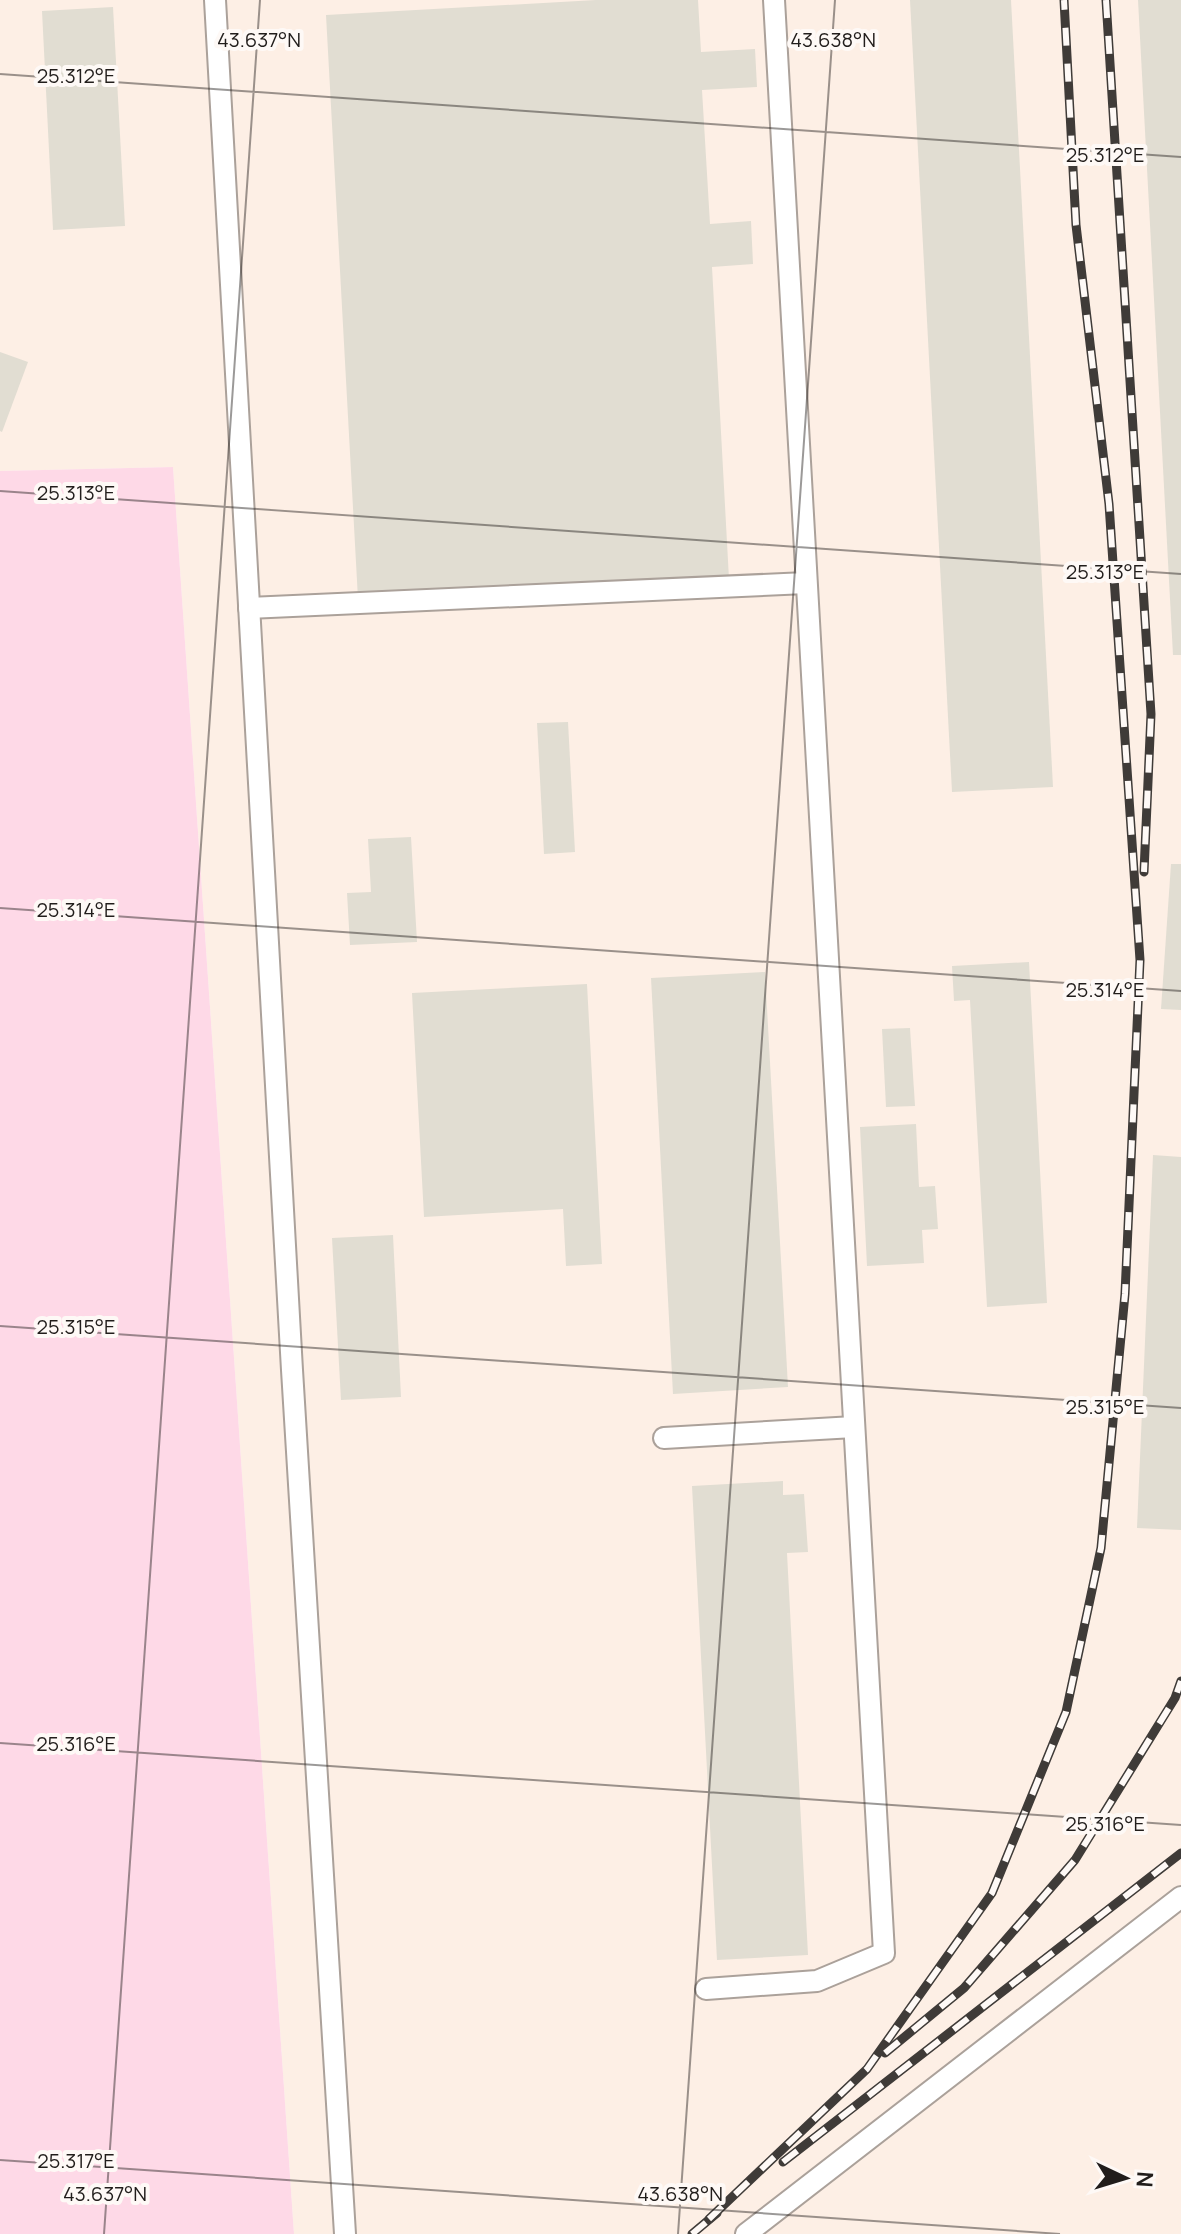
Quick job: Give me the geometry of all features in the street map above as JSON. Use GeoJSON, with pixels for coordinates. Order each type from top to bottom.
{"type":"FeatureCollection","features":[{"type":"Feature","properties":{"kind":"lane"},"geometry":{"type":"LineString","coordinates":[[215,0],[292,1370],[345,2234]]}},
{"type":"Feature","properties":{"kind":"lane"},"geometry":{"type":"LineString","coordinates":[[706,1989],[817,1981],[884,1953],[774,0]]}},
{"type":"Feature","properties":{"kind":"lane"},"geometry":{"type":"LineString","coordinates":[[249,608],[806,583]]}},
{"type":"Feature","properties":{"kind":"lane"},"geometry":{"type":"LineString","coordinates":[[664,1438],[854,1427]]}},
{"type":"Feature","properties":{"kind":"lane"},"geometry":{"type":"LineString","coordinates":[[746,2234],[1181,1897]]}},
{"type":"Feature","properties":{"kind":"shaded area"},"geometry":{"type":"Polygon","coordinates":[[[0,0],[1181,0],[1181,2234],[294,2234],[173,467],[0,471],[0,0]]]}},
{"type":"Feature","properties":{"kind":"shaded area"},"geometry":{"type":"Polygon","coordinates":[[[173,467],[294,2234],[0,2234],[0,471],[173,467]]]}},
{"type":"Feature","properties":{"kind":"building"},"geometry":{"type":"Polygon","coordinates":[[[596,0],[698,0],[701,52],[755,49],[757,87],[702,90],[710,224],[751,221],[753,264],[712,267],[729,579],[358,599],[326,15],[596,0]]]}},
{"type":"Feature","properties":{"kind":"building"},"geometry":{"type":"Polygon","coordinates":[[[910,0],[1011,0],[1053,787],[952,792],[910,0]]]}},
{"type":"Feature","properties":{"kind":"building"},"geometry":{"type":"Polygon","coordinates":[[[1138,0],[1181,0],[1181,655],[1173,655],[1138,0]]]}},
{"type":"Feature","properties":{"kind":"building"},"geometry":{"type":"Polygon","coordinates":[[[113,7],[125,226],[53,230],[42,11],[113,7]]]}},
{"type":"Feature","properties":{"kind":"building"},"geometry":{"type":"Polygon","coordinates":[[[0,352],[28,362],[2,432],[0,431],[0,352]]]}},
{"type":"Feature","properties":{"kind":"building"},"geometry":{"type":"Polygon","coordinates":[[[568,722],[575,852],[544,854],[537,723],[568,722]]]}},
{"type":"Feature","properties":{"kind":"building"},"geometry":{"type":"Polygon","coordinates":[[[411,837],[417,942],[350,945],[347,893],[371,892],[368,839],[411,837]]]}},
{"type":"Feature","properties":{"kind":"building"},"geometry":{"type":"Polygon","coordinates":[[[1171,864],[1181,864],[1181,1010],[1161,1009],[1171,864]]]}},
{"type":"Feature","properties":{"kind":"building"},"geometry":{"type":"Polygon","coordinates":[[[1029,962],[1047,1303],[987,1307],[970,1000],[954,1001],[952,966],[1029,962]]]}},
{"type":"Feature","properties":{"kind":"building"},"geometry":{"type":"Polygon","coordinates":[[[765,972],[788,1387],[673,1394],[651,978],[765,972]]]}},
{"type":"Feature","properties":{"kind":"building"},"geometry":{"type":"Polygon","coordinates":[[[587,984],[602,1264],[566,1266],[563,1209],[424,1217],[412,993],[587,984]]]}},
{"type":"Feature","properties":{"kind":"building"},"geometry":{"type":"Polygon","coordinates":[[[910,1028],[915,1106],[886,1107],[882,1029],[910,1028]]]}},
{"type":"Feature","properties":{"kind":"building"},"geometry":{"type":"Polygon","coordinates":[[[916,1124],[919,1187],[935,1186],[938,1229],[922,1230],[924,1263],[867,1266],[860,1127],[916,1124]]]}},
{"type":"Feature","properties":{"kind":"building"},"geometry":{"type":"Polygon","coordinates":[[[1153,1155],[1181,1157],[1181,1530],[1137,1528],[1153,1155]]]}},
{"type":"Feature","properties":{"kind":"building"},"geometry":{"type":"Polygon","coordinates":[[[393,1235],[401,1397],[341,1400],[332,1238],[393,1235]]]}},
{"type":"Feature","properties":{"kind":"building"},"geometry":{"type":"Polygon","coordinates":[[[783,1481],[783,1495],[804,1494],[808,1552],[787,1553],[808,1955],[717,1960],[692,1486],[783,1481]]]}},
{"type":"Feature","properties":{"kind":"railway"},"geometry":{"type":"LineString","coordinates":[[709,2219],[867,2069],[992,1893],[1066,1712],[1101,1548],[1125,1294],[1140,960],[1109,504],[1076,225],[1064,0]]}},
{"type":"Feature","properties":{"kind":"railway"},"geometry":{"type":"LineString","coordinates":[[1106,0],[1151,714],[1144,872]]}},
{"type":"Feature","properties":{"kind":"railway"},"geometry":{"type":"LineString","coordinates":[[885,2053],[964,1988],[1075,1860],[1175,1698],[1181,1681]]}},
{"type":"Feature","properties":{"kind":"railway"},"geometry":{"type":"LineString","coordinates":[[783,2162],[1181,1853]]}},
{"type":"Feature","properties":{"kind":"railway"},"geometry":{"type":"LineString","coordinates":[[692,2234],[717,2213]]}}]}
